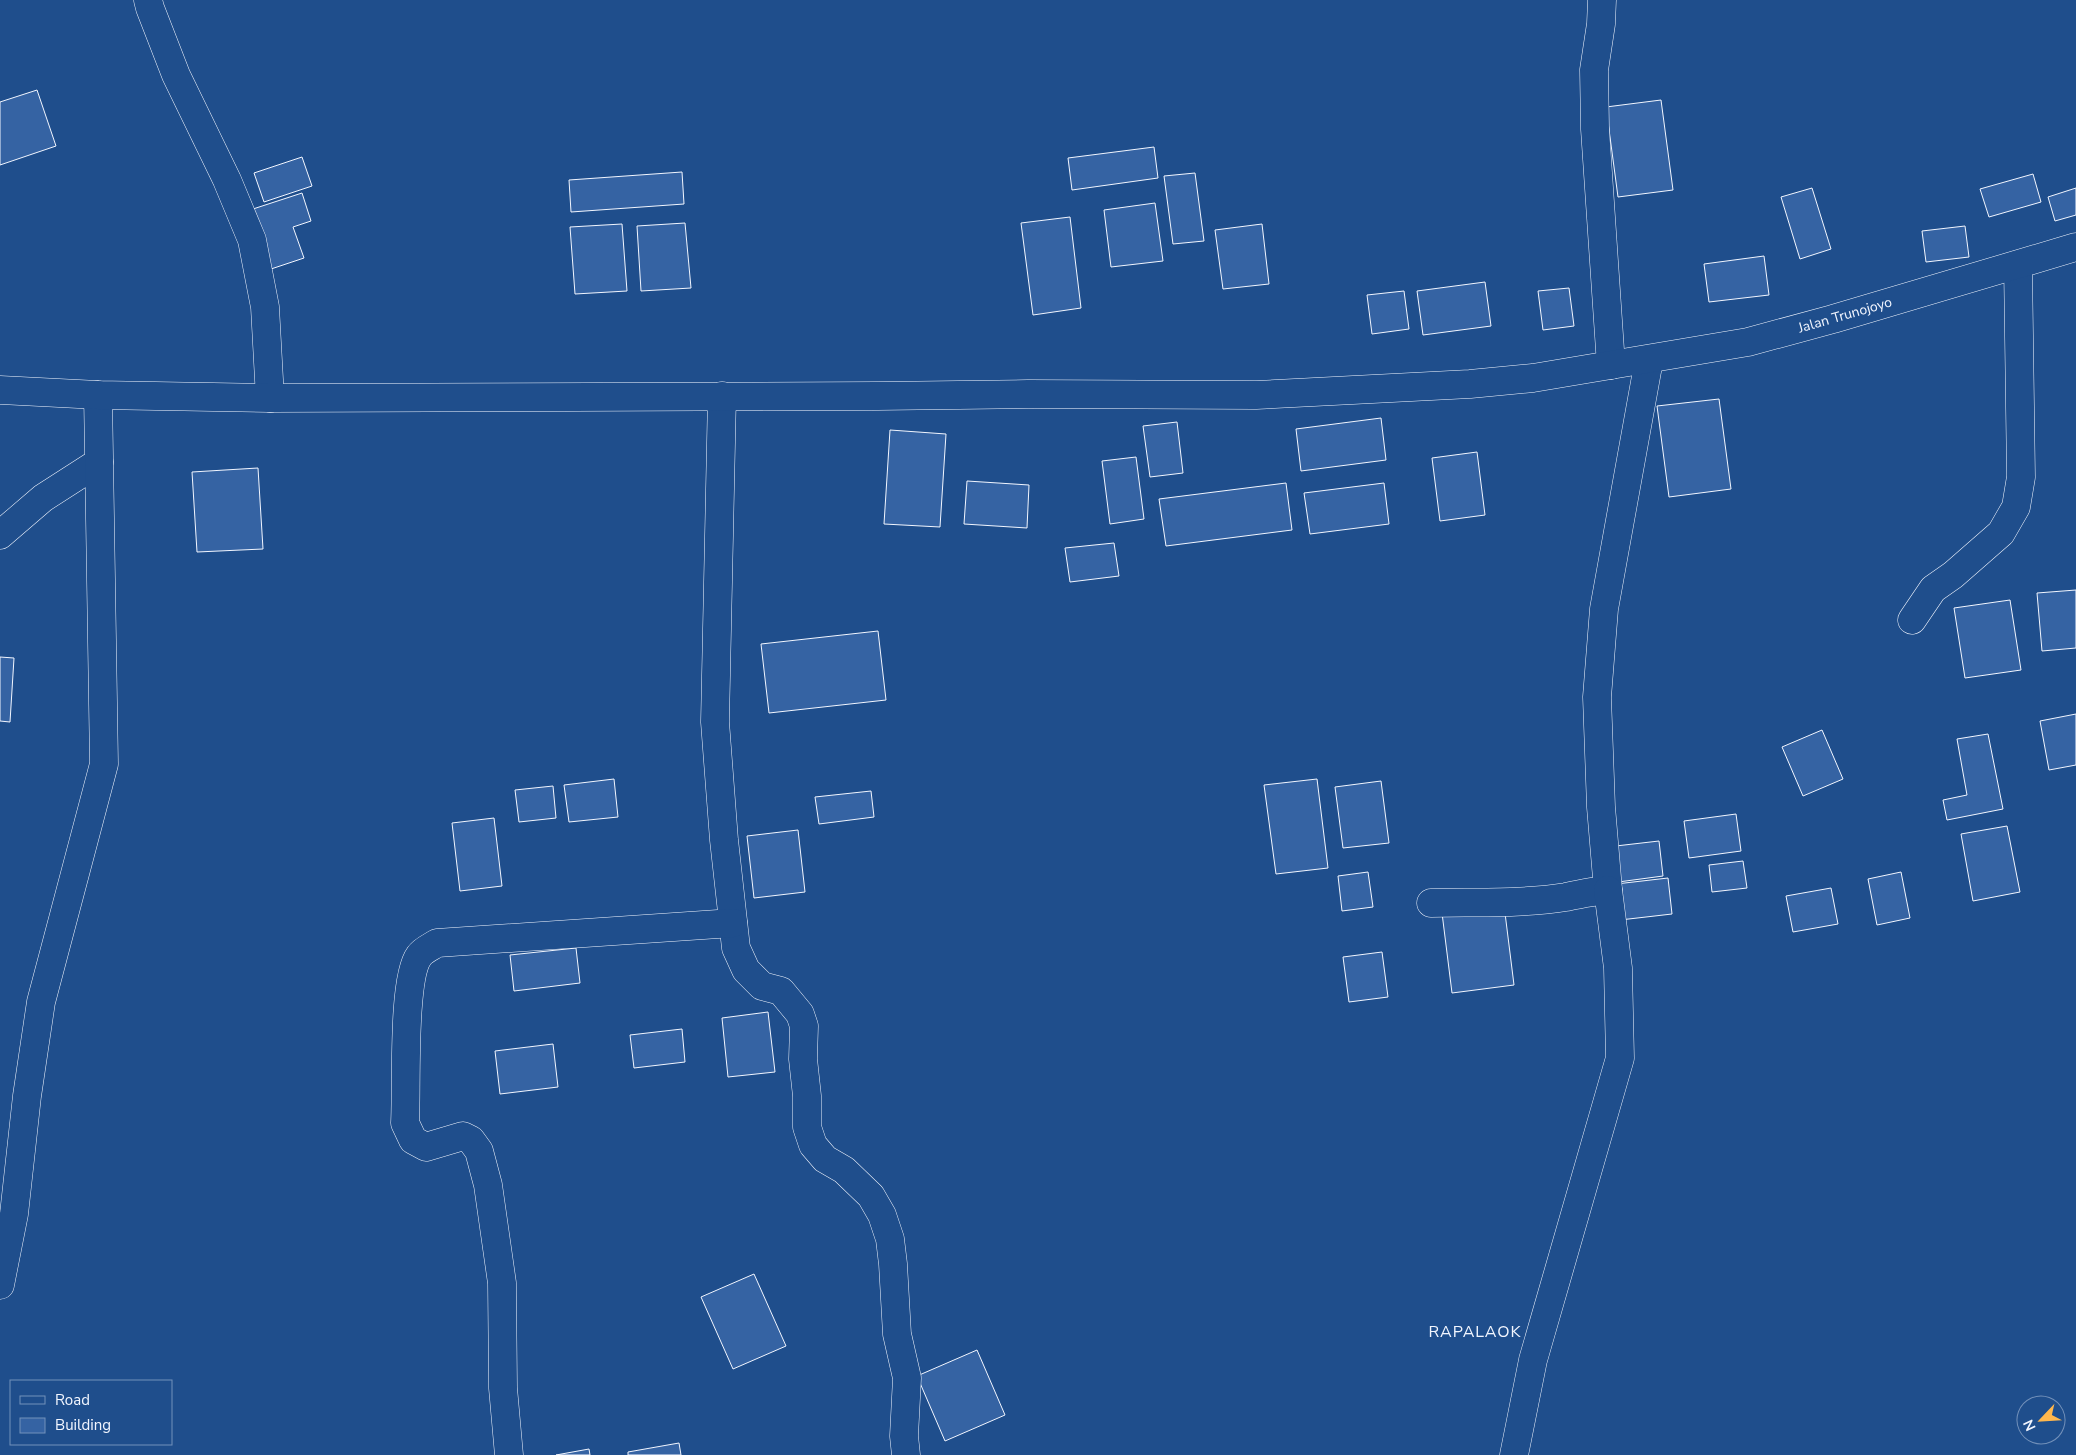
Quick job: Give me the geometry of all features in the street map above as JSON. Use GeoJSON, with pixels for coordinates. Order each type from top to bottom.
{"type":"FeatureCollection","features":[{"type":"Feature","properties":{"kind":"street"},"geometry":{"type":"LineString","coordinates":[[148,0],[176,75],[227,180],[252,240],[265,307],[270,398]]}},
{"type":"Feature","properties":{"kind":"street"},"geometry":{"type":"LineString","coordinates":[[1602,0],[1601,24],[1594,70],[1595,129],[1610,365]]}},
{"type":"Feature","properties":{"kind":"street","name":"Jalan Trunojoyo"},"geometry":{"type":"LineString","coordinates":[[0,390],[98,395],[270,398],[1028,394],[1256,395],[1470,384],[1533,378],[1748,342],[2076,247]]}},
{"type":"Feature","properties":{"kind":"street"},"geometry":{"type":"LineString","coordinates":[[1912,620],[1933,589],[1960,570],[2001,533],[2016,507],[2021,477],[2018,265]]}},
{"type":"Feature","properties":{"kind":"street"},"geometry":{"type":"LineString","coordinates":[[1514,1455],[1533,1360],[1620,1058],[1618,968],[1608,890],[1601,807],[1598,688],[1604,609],[1648,360]]}},
{"type":"Feature","properties":{"kind":"street"},"geometry":{"type":"LineString","coordinates":[[0,1286],[14,1214],[27,1096],[42,1002],[104,764],[98,395]]}},
{"type":"Feature","properties":{"kind":"street"},"geometry":{"type":"LineString","coordinates":[[722,396],[715,722],[724,840],[736,948],[746,970],[762,986],[781,991],[800,1014],[804,1026],[803,1059],[807,1096],[807,1127],[813,1145],[825,1159],[844,1170],[871,1196],[882,1215],[893,1264],[897,1334],[906,1378],[904,1436],[906,1455]]}},
{"type":"Feature","properties":{"kind":"street"},"geometry":{"type":"LineString","coordinates":[[0,535],[43,498],[99,462]]}},
{"type":"Feature","properties":{"kind":"street"},"geometry":{"type":"LineString","coordinates":[[1431,903],[1519,901],[1566,897],[1584,892],[1608,890]]}},
{"type":"Feature","properties":{"kind":"street"},"geometry":{"type":"LineString","coordinates":[[509,1455],[503,1388],[502,1283],[488,1185],[478,1150],[471,1140],[463,1136],[426,1147],[413,1140],[405,1124],[407,1010],[413,967],[425,950],[438,943],[733,923]]}},
{"type":"Feature","properties":{"kind":"building"},"geometry":{"type":"Polygon","coordinates":[[[37,90],[56,146],[0,165],[0,102],[37,90]]]}},
{"type":"Feature","properties":{"kind":"building"},"geometry":{"type":"Polygon","coordinates":[[[1661,100],[1673,190],[1618,197],[1606,107],[1661,100]]]}},
{"type":"Feature","properties":{"kind":"building"},"geometry":{"type":"Polygon","coordinates":[[[1154,147],[1158,178],[1072,190],[1068,158],[1154,147]]]}},
{"type":"Feature","properties":{"kind":"building"},"geometry":{"type":"Polygon","coordinates":[[[302,157],[312,186],[264,202],[254,173],[302,157]]]}},
{"type":"Feature","properties":{"kind":"building"},"geometry":{"type":"Polygon","coordinates":[[[682,172],[684,204],[571,212],[569,180],[682,172]]]}},
{"type":"Feature","properties":{"kind":"building"},"geometry":{"type":"Polygon","coordinates":[[[1195,173],[1204,241],[1173,244],[1164,176],[1195,173]]]}},
{"type":"Feature","properties":{"kind":"building"},"geometry":{"type":"Polygon","coordinates":[[[2033,174],[2041,202],[1989,217],[1980,189],[2033,174]]]}},
{"type":"Feature","properties":{"kind":"building"},"geometry":{"type":"Polygon","coordinates":[[[1812,188],[1831,249],[1800,259],[1781,197],[1812,188]]]}},
{"type":"Feature","properties":{"kind":"building"},"geometry":{"type":"Polygon","coordinates":[[[2076,188],[2076,215],[2055,221],[2048,197],[2076,188]]]}},
{"type":"Feature","properties":{"kind":"building"},"geometry":{"type":"Polygon","coordinates":[[[302,193],[311,221],[293,227],[304,258],[271,269],[253,209],[302,193]]]}},
{"type":"Feature","properties":{"kind":"building"},"geometry":{"type":"Polygon","coordinates":[[[1155,203],[1163,261],[1111,267],[1104,210],[1155,203]]]}},
{"type":"Feature","properties":{"kind":"building"},"geometry":{"type":"Polygon","coordinates":[[[1070,217],[1081,308],[1033,315],[1021,223],[1070,217]]]}},
{"type":"Feature","properties":{"kind":"building"},"geometry":{"type":"Polygon","coordinates":[[[685,223],[691,288],[641,291],[637,226],[685,223]]]}},
{"type":"Feature","properties":{"kind":"building"},"geometry":{"type":"Polygon","coordinates":[[[622,224],[627,291],[575,294],[570,227],[622,224]]]}},
{"type":"Feature","properties":{"kind":"building"},"geometry":{"type":"Polygon","coordinates":[[[1262,224],[1269,284],[1223,289],[1215,230],[1262,224]]]}},
{"type":"Feature","properties":{"kind":"building"},"geometry":{"type":"Polygon","coordinates":[[[1965,226],[1969,257],[1926,262],[1922,231],[1965,226]]]}},
{"type":"Feature","properties":{"kind":"building"},"geometry":{"type":"Polygon","coordinates":[[[1764,256],[1769,295],[1709,302],[1704,264],[1764,256]]]}},
{"type":"Feature","properties":{"kind":"building"},"geometry":{"type":"Polygon","coordinates":[[[1485,282],[1491,326],[1423,335],[1417,291],[1485,282]]]}},
{"type":"Feature","properties":{"kind":"building"},"geometry":{"type":"Polygon","coordinates":[[[1569,288],[1574,326],[1543,330],[1538,291],[1569,288]]]}},
{"type":"Feature","properties":{"kind":"building"},"geometry":{"type":"Polygon","coordinates":[[[1404,291],[1409,329],[1372,334],[1367,295],[1404,291]]]}},
{"type":"Feature","properties":{"kind":"building"},"geometry":{"type":"Polygon","coordinates":[[[1719,399],[1731,489],[1669,497],[1657,406],[1719,399]]]}},
{"type":"Feature","properties":{"kind":"building"},"geometry":{"type":"Polygon","coordinates":[[[1381,418],[1386,460],[1301,471],[1296,429],[1381,418]]]}},
{"type":"Feature","properties":{"kind":"building"},"geometry":{"type":"Polygon","coordinates":[[[1177,422],[1183,473],[1150,477],[1143,426],[1177,422]]]}},
{"type":"Feature","properties":{"kind":"building"},"geometry":{"type":"Polygon","coordinates":[[[890,430],[946,434],[940,527],[884,524],[890,430]]]}},
{"type":"Feature","properties":{"kind":"building"},"geometry":{"type":"Polygon","coordinates":[[[1477,452],[1485,515],[1440,521],[1432,458],[1477,452]]]}},
{"type":"Feature","properties":{"kind":"building"},"geometry":{"type":"Polygon","coordinates":[[[1136,457],[1144,519],[1110,524],[1102,461],[1136,457]]]}},
{"type":"Feature","properties":{"kind":"building"},"geometry":{"type":"Polygon","coordinates":[[[258,468],[263,549],[197,552],[192,472],[258,468]]]}},
{"type":"Feature","properties":{"kind":"building"},"geometry":{"type":"Polygon","coordinates":[[[967,481],[1029,485],[1027,528],[964,524],[967,481]]]}},
{"type":"Feature","properties":{"kind":"building"},"geometry":{"type":"Polygon","coordinates":[[[1286,483],[1292,530],[1166,546],[1159,499],[1286,483]]]}},
{"type":"Feature","properties":{"kind":"building"},"geometry":{"type":"Polygon","coordinates":[[[1384,483],[1389,524],[1310,534],[1304,493],[1384,483]]]}},
{"type":"Feature","properties":{"kind":"building"},"geometry":{"type":"Polygon","coordinates":[[[1114,543],[1119,576],[1070,582],[1065,548],[1114,543]]]}},
{"type":"Feature","properties":{"kind":"building"},"geometry":{"type":"Polygon","coordinates":[[[2076,590],[2076,648],[2042,651],[2037,593],[2076,590]]]}},
{"type":"Feature","properties":{"kind":"building"},"geometry":{"type":"Polygon","coordinates":[[[2010,600],[2021,670],[1965,678],[1954,608],[2010,600]]]}},
{"type":"Feature","properties":{"kind":"building"},"geometry":{"type":"Polygon","coordinates":[[[878,631],[886,700],[769,713],[761,644],[878,631]]]}},
{"type":"Feature","properties":{"kind":"building"},"geometry":{"type":"Polygon","coordinates":[[[0,657],[14,658],[10,722],[0,721],[0,657]]]}},
{"type":"Feature","properties":{"kind":"building"},"geometry":{"type":"Polygon","coordinates":[[[2076,714],[2076,765],[2049,770],[2040,721],[2076,714]]]}},
{"type":"Feature","properties":{"kind":"building"},"geometry":{"type":"Polygon","coordinates":[[[1822,730],[1843,779],[1803,796],[1782,747],[1822,730]]]}},
{"type":"Feature","properties":{"kind":"building"},"geometry":{"type":"Polygon","coordinates":[[[1988,734],[2003,809],[1947,820],[1943,800],[1967,795],[1957,739],[1988,734]]]}},
{"type":"Feature","properties":{"kind":"building"},"geometry":{"type":"Polygon","coordinates":[[[614,779],[618,817],[569,822],[564,785],[614,779]]]}},
{"type":"Feature","properties":{"kind":"building"},"geometry":{"type":"Polygon","coordinates":[[[1317,779],[1328,868],[1276,874],[1264,785],[1317,779]]]}},
{"type":"Feature","properties":{"kind":"building"},"geometry":{"type":"Polygon","coordinates":[[[1381,781],[1389,843],[1343,848],[1335,787],[1381,781]]]}},
{"type":"Feature","properties":{"kind":"building"},"geometry":{"type":"Polygon","coordinates":[[[553,786],[556,818],[519,822],[515,790],[553,786]]]}},
{"type":"Feature","properties":{"kind":"building"},"geometry":{"type":"Polygon","coordinates":[[[871,791],[874,817],[819,824],[815,797],[871,791]]]}},
{"type":"Feature","properties":{"kind":"building"},"geometry":{"type":"Polygon","coordinates":[[[1736,814],[1741,851],[1689,858],[1684,821],[1736,814]]]}},
{"type":"Feature","properties":{"kind":"building"},"geometry":{"type":"Polygon","coordinates":[[[494,818],[502,886],[460,891],[452,823],[494,818]]]}},
{"type":"Feature","properties":{"kind":"building"},"geometry":{"type":"Polygon","coordinates":[[[2007,826],[2020,892],[1973,901],[1961,834],[2007,826]]]}},
{"type":"Feature","properties":{"kind":"building"},"geometry":{"type":"Polygon","coordinates":[[[798,830],[805,892],[754,898],[747,836],[798,830]]]}},
{"type":"Feature","properties":{"kind":"building"},"geometry":{"type":"Polygon","coordinates":[[[1659,841],[1663,876],[1611,883],[1607,847],[1659,841]]]}},
{"type":"Feature","properties":{"kind":"building"},"geometry":{"type":"Polygon","coordinates":[[[1743,861],[1747,888],[1712,892],[1709,865],[1743,861]]]}},
{"type":"Feature","properties":{"kind":"building"},"geometry":{"type":"Polygon","coordinates":[[[1368,872],[1373,907],[1342,911],[1338,876],[1368,872]]]}},
{"type":"Feature","properties":{"kind":"building"},"geometry":{"type":"Polygon","coordinates":[[[1901,872],[1910,918],[1877,925],[1868,879],[1901,872]]]}},
{"type":"Feature","properties":{"kind":"building"},"geometry":{"type":"Polygon","coordinates":[[[1668,878],[1672,914],[1620,920],[1616,884],[1668,878]]]}},
{"type":"Feature","properties":{"kind":"building"},"geometry":{"type":"Polygon","coordinates":[[[1831,888],[1838,924],[1793,932],[1786,896],[1831,888]]]}},
{"type":"Feature","properties":{"kind":"building"},"geometry":{"type":"Polygon","coordinates":[[[1504,905],[1514,985],[1452,993],[1442,913],[1504,905]]]}},
{"type":"Feature","properties":{"kind":"building"},"geometry":{"type":"Polygon","coordinates":[[[576,948],[580,983],[514,991],[510,955],[576,948]]]}},
{"type":"Feature","properties":{"kind":"building"},"geometry":{"type":"Polygon","coordinates":[[[1382,952],[1388,997],[1349,1002],[1343,957],[1382,952]]]}},
{"type":"Feature","properties":{"kind":"building"},"geometry":{"type":"Polygon","coordinates":[[[768,1012],[775,1072],[728,1077],[722,1018],[768,1012]]]}},
{"type":"Feature","properties":{"kind":"building"},"geometry":{"type":"Polygon","coordinates":[[[682,1029],[685,1062],[634,1068],[630,1035],[682,1029]]]}},
{"type":"Feature","properties":{"kind":"building"},"geometry":{"type":"Polygon","coordinates":[[[553,1044],[558,1087],[500,1094],[495,1051],[553,1044]]]}},
{"type":"Feature","properties":{"kind":"building"},"geometry":{"type":"Polygon","coordinates":[[[754,1274],[786,1346],[733,1369],[701,1297],[754,1274]]]}},
{"type":"Feature","properties":{"kind":"building"},"geometry":{"type":"Polygon","coordinates":[[[977,1350],[1005,1415],[945,1441],[917,1376],[977,1350]]]}},
{"type":"Feature","properties":{"kind":"building"},"geometry":{"type":"Polygon","coordinates":[[[679,1443],[681,1455],[628,1455],[628,1452],[679,1443]]]}},
{"type":"Feature","properties":{"kind":"building"},"geometry":{"type":"Polygon","coordinates":[[[589,1449],[590,1455],[556,1455],[589,1449]]]}},
{"type":"Feature","properties":{"kind":"district","name":"RAPALAOK"},"geometry":{"type":"Point","coordinates":[1475,1332]}}]}
